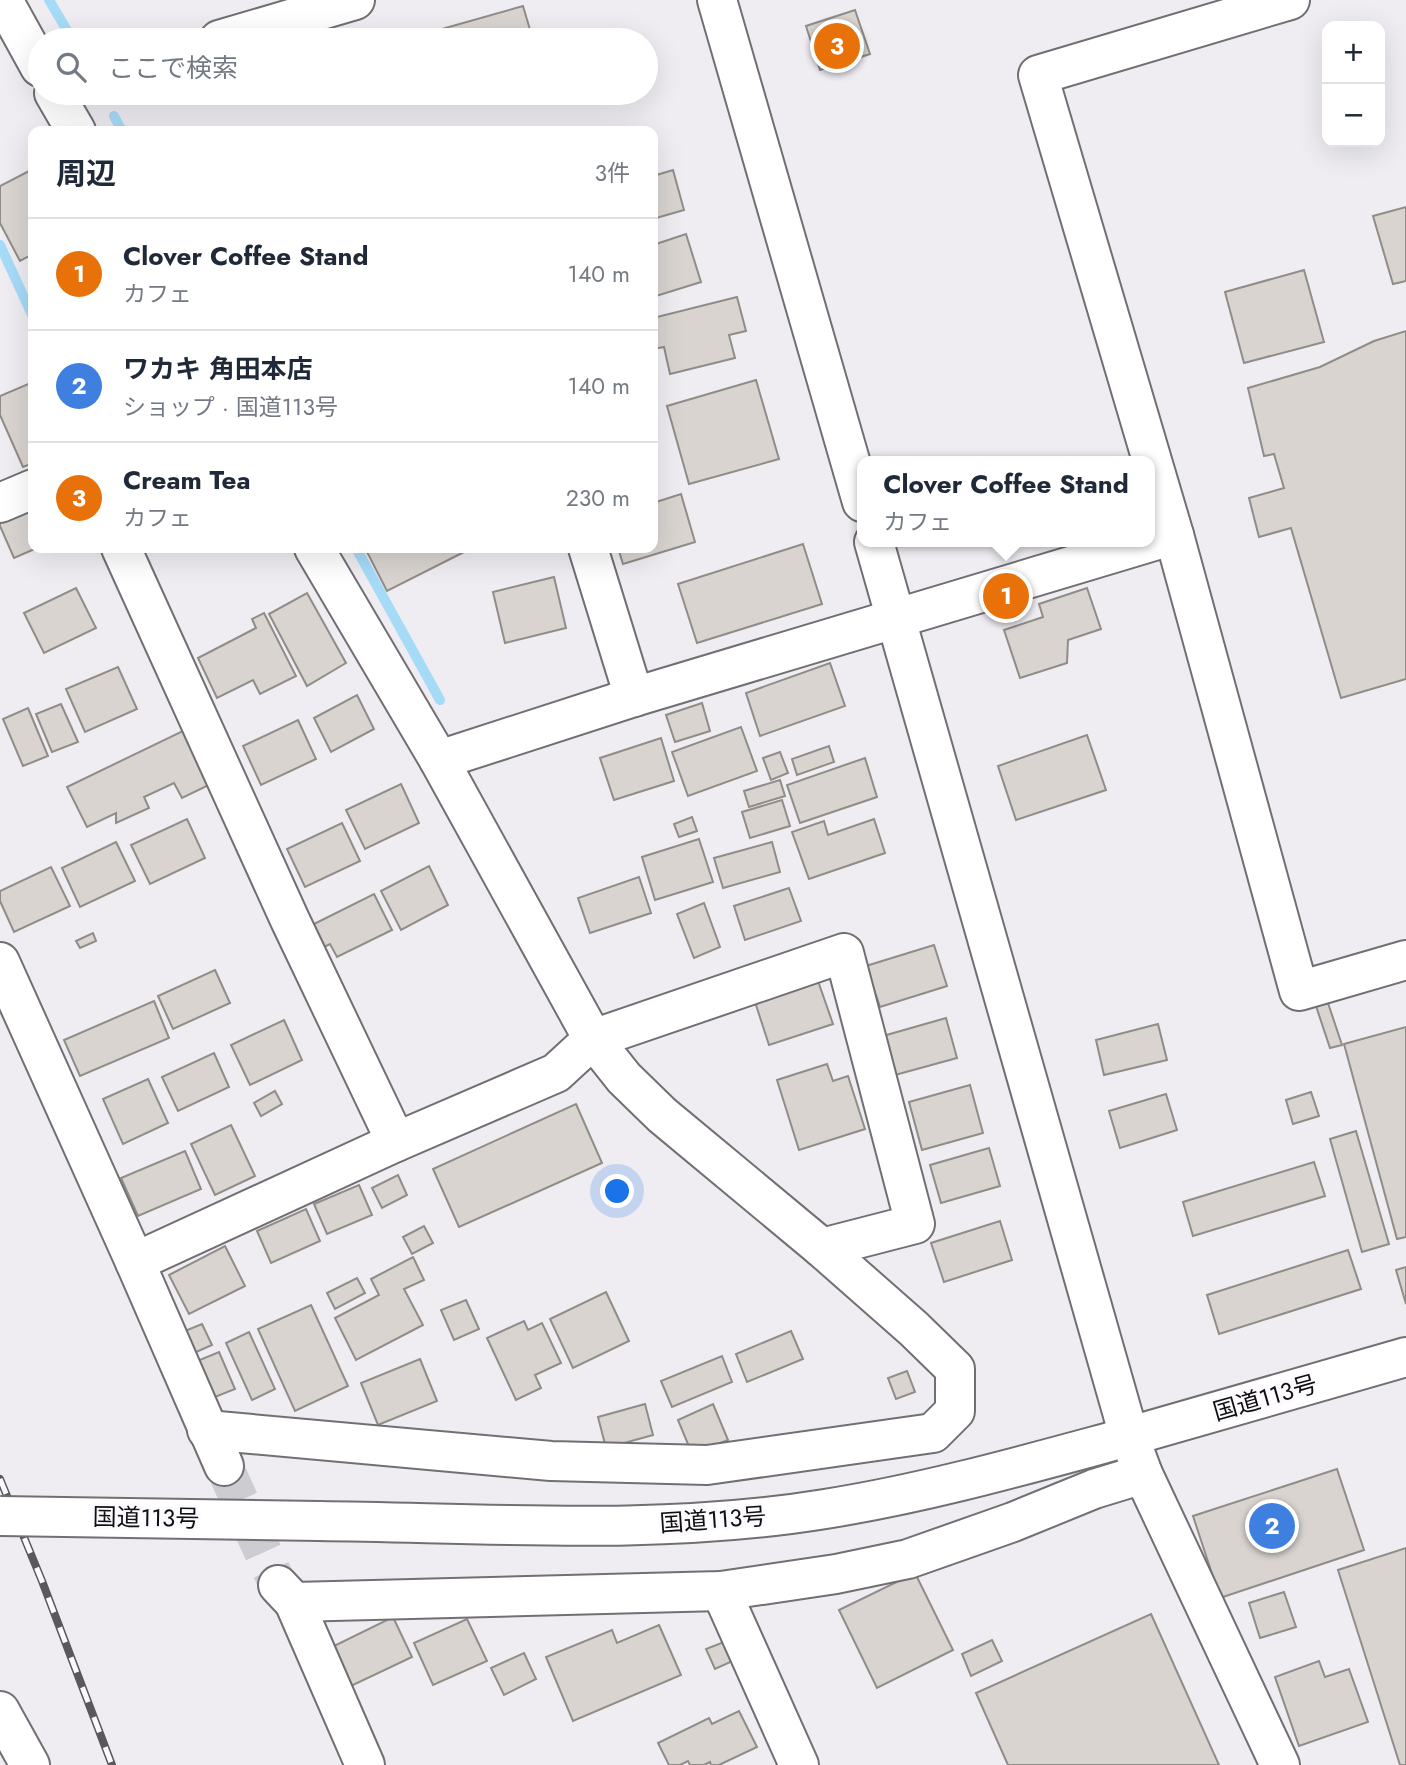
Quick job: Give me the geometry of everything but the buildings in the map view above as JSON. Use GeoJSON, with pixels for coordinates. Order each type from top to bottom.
{"type":"FeatureCollection","features":[{"type":"Feature","properties":{"kind":"main road"},"geometry":{"type":"LineString","coordinates":[[3,0],[28,45]]}},
{"type":"Feature","properties":{"kind":"main road"},"geometry":{"type":"LineString","coordinates":[[260,28],[355,0]]}},
{"type":"Feature","properties":{"kind":"main road"},"geometry":{"type":"LineString","coordinates":[[717,0],[857,481]]}},
{"type":"Feature","properties":{"kind":"main road"},"geometry":{"type":"LineString","coordinates":[[1151,456],[1038,75],[1290,0]]}},
{"type":"Feature","properties":{"kind":"main road"},"geometry":{"type":"LineString","coordinates":[[61,105],[73,126]]}},
{"type":"Feature","properties":{"kind":"main road"},"geometry":{"type":"LineString","coordinates":[[1155,471],[1299,991],[1406,960]]}},
{"type":"Feature","properties":{"kind":"main road"},"geometry":{"type":"LineString","coordinates":[[0,503],[28,491]]}},
{"type":"Feature","properties":{"kind":"main road"},"geometry":{"type":"LineString","coordinates":[[1155,541],[1174,535]]}},
{"type":"Feature","properties":{"kind":"main road"},"geometry":{"type":"LineString","coordinates":[[875,547],[1129,1436],[1143,1474],[1280,1765]]}},
{"type":"Feature","properties":{"kind":"main road"},"geometry":{"type":"LineString","coordinates":[[439,760],[634,697],[1134,547]]}},
{"type":"Feature","properties":{"kind":"main road"},"geometry":{"type":"LineString","coordinates":[[123,553],[290,920],[396,1142]]}},
{"type":"Feature","properties":{"kind":"main road"},"geometry":{"type":"LineString","coordinates":[[207,1430],[551,1461],[708,1465],[933,1433],[955,1411],[955,1369],[822,1248],[662,1115],[624,1078],[593,1039],[439,760],[317,553]]}},
{"type":"Feature","properties":{"kind":"main road"},"geometry":{"type":"LineString","coordinates":[[590,553],[634,697]]}},
{"type":"Feature","properties":{"kind":"main road"},"geometry":{"type":"LineString","coordinates":[[135,1262],[396,1142],[556,1073],[593,1039],[844,953],[915,1224],[822,1248]]}},
{"type":"Feature","properties":{"kind":"main road"},"geometry":{"type":"LineString","coordinates":[[0,962],[224,1466]]}},
{"type":"Feature","properties":{"kind":"main road","name":"国道113号"},"geometry":{"type":"LineString","coordinates":[[0,1516],[618,1525],[744,1519],[824,1510],[1011,1469],[1406,1357]]}},
{"type":"Feature","properties":{"kind":"main road"},"geometry":{"type":"LineString","coordinates":[[365,1765],[286,1593],[721,1591],[836,1574],[908,1559],[1013,1522],[1094,1489],[1143,1474]]}},
{"type":"Feature","properties":{"kind":"main road"},"geometry":{"type":"LineString","coordinates":[[721,1591],[799,1765]]}},
{"type":"Feature","properties":{"kind":"main road"},"geometry":{"type":"LineString","coordinates":[[0,1711],[30,1765]]}},
{"type":"Feature","properties":{"kind":"waterway"},"geometry":{"type":"LineString","coordinates":[[49,0],[66,28]]}},
{"type":"Feature","properties":{"kind":"waterway"},"geometry":{"type":"LineString","coordinates":[[114,116],[119,126]]}},
{"type":"Feature","properties":{"kind":"waterway"},"geometry":{"type":"LineString","coordinates":[[0,245],[28,306]]}},
{"type":"Feature","properties":{"kind":"waterway"},"geometry":{"type":"LineString","coordinates":[[359,553],[440,700]]}},
{"type":"Feature","properties":{"kind":"tunnel"},"geometry":{"type":"LineString","coordinates":[[224,1466],[278,1585]]}},
{"type":"Feature","properties":{"kind":"railway"},"geometry":{"type":"LineString","coordinates":[[0,1479],[112,1765]]}},
{"type":"Feature","properties":{"kind":"place","name":"Cream Tea"},"geometry":{"type":"Point","coordinates":[837,46]}},
{"type":"Feature","properties":{"kind":"place","name":"Clover Coffee Stand"},"geometry":{"type":"Point","coordinates":[1006,596]}},
{"type":"Feature","properties":{"kind":"place","name":"ワカキ 角田本店"},"geometry":{"type":"Point","coordinates":[1272,1526]}}]}
